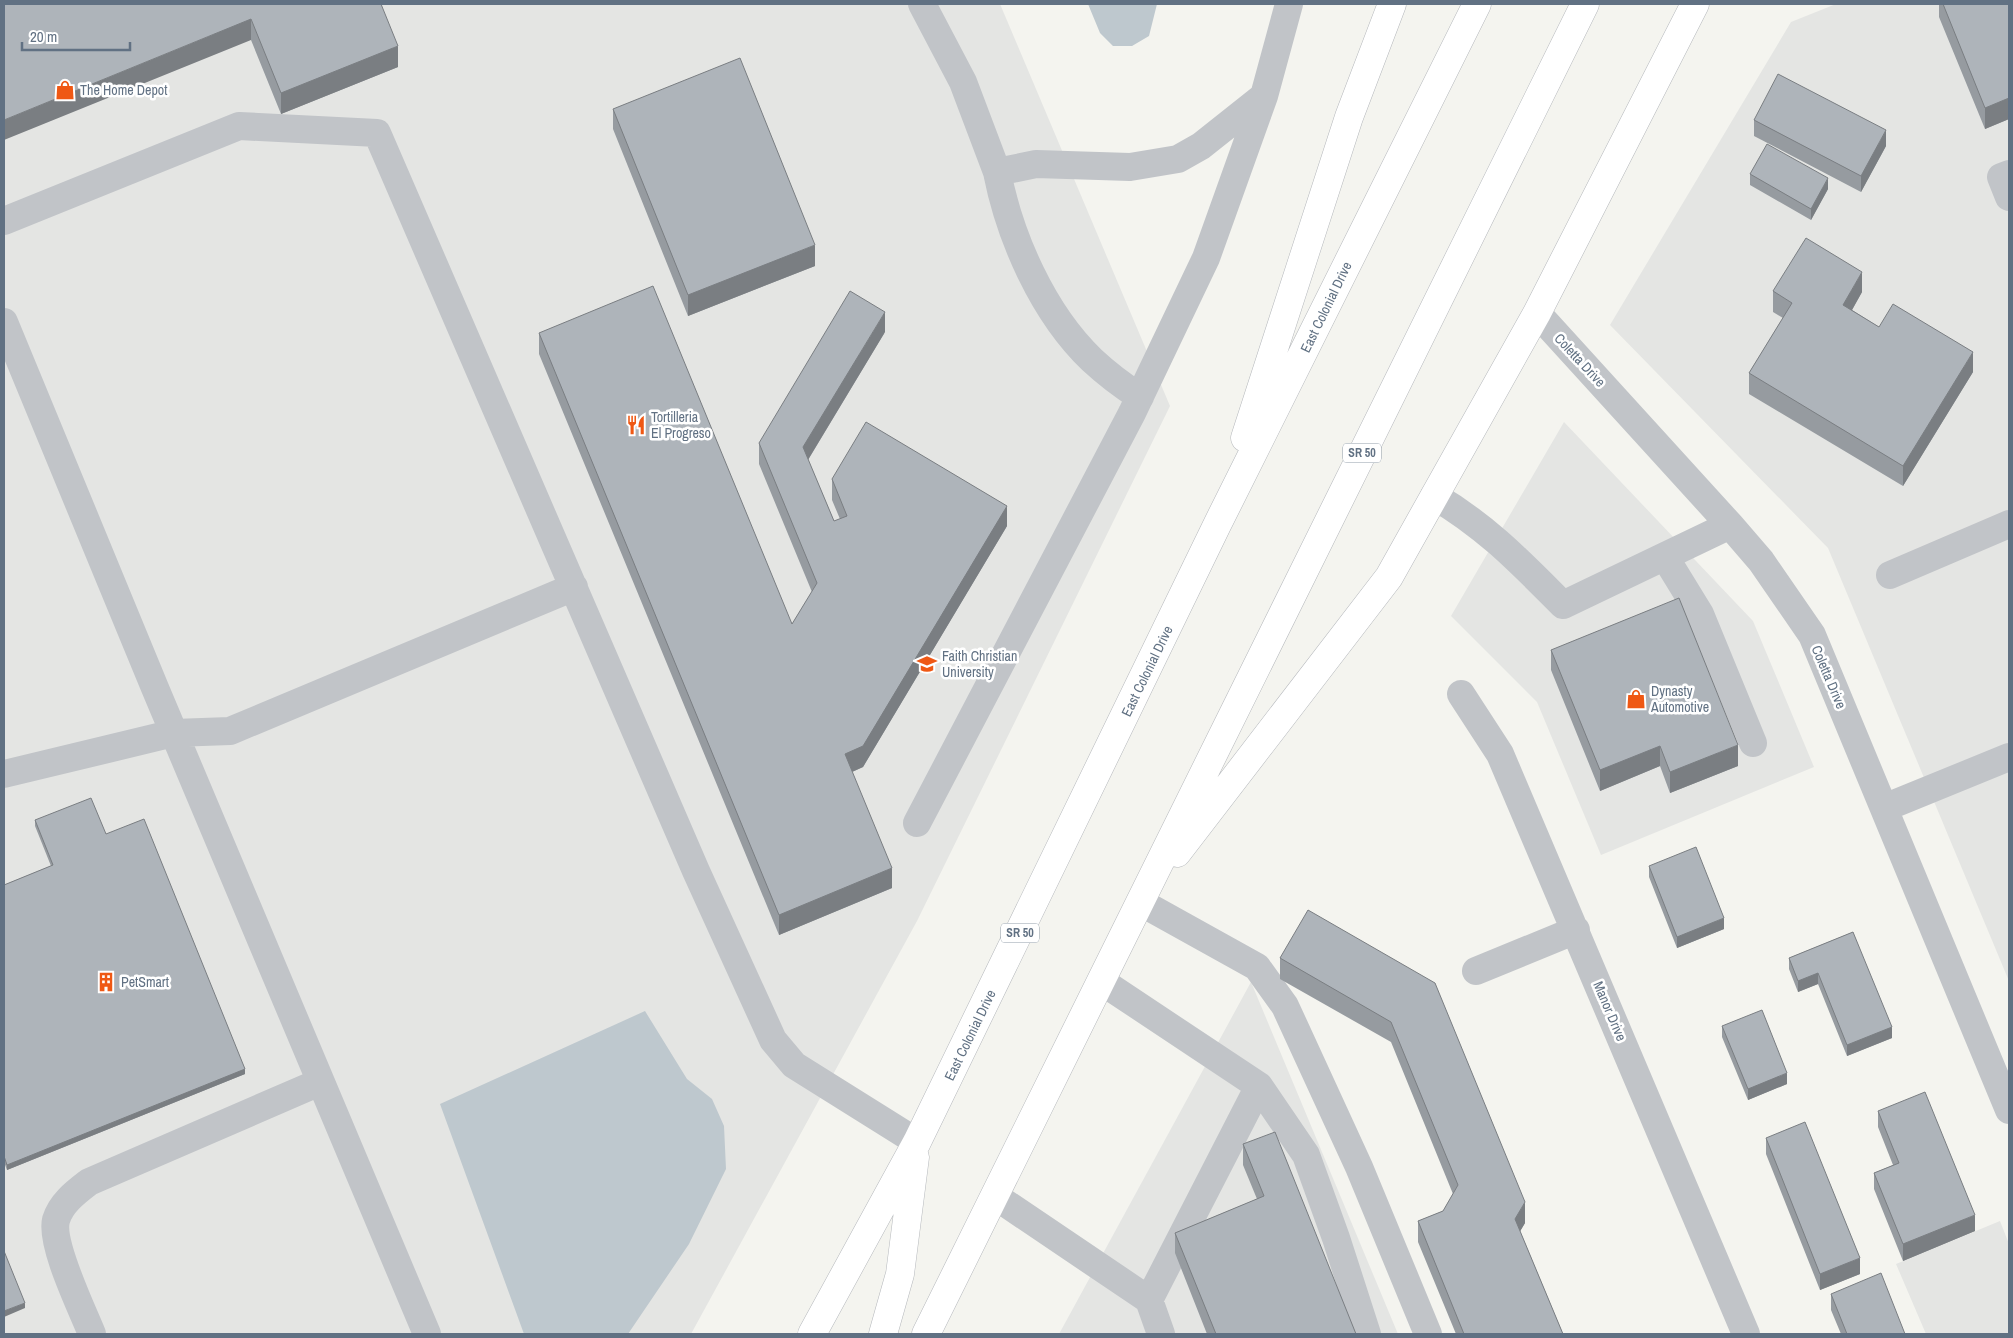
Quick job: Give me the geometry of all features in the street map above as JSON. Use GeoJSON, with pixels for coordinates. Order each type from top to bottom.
{"type":"FeatureCollection","features":[{"type":"Feature","properties":{"kind":"highway"},"geometry":{"type":"LineString","coordinates":[[1217,525],[1349,116],[1392,4]]}},
{"type":"Feature","properties":{"kind":"highway","name":"East Colonial Drive"},"geometry":{"type":"LineString","coordinates":[[812,1334],[917,1142],[1217,525],[1477,4]]}},
{"type":"Feature","properties":{"kind":"highway","name":"SR 50"},"geometry":{"type":"LineString","coordinates":[[926,1334],[1585,4]]}},
{"type":"Feature","properties":{"kind":"highway"},"geometry":{"type":"LineString","coordinates":[[1140,902],[1389,577],[1537,313],[1695,4]]}},
{"type":"Feature","properties":{"kind":"highway"},"geometry":{"type":"LineString","coordinates":[[883,1334],[900,1274],[917,1142]]}},
{"type":"Feature","properties":{"kind":"street"},"geometry":{"type":"LineString","coordinates":[[922,4],[963,82],[997,172],[1010,225],[1040,289],[1090,358],[1113,378],[1140,397]]}},
{"type":"Feature","properties":{"kind":"street"},"geometry":{"type":"LineString","coordinates":[[917,822],[1140,397],[1206,258],[1264,96],[1289,4]]}},
{"type":"Feature","properties":{"kind":"street"},"geometry":{"type":"LineString","coordinates":[[997,172],[1036,164],[1130,167],[1178,159],[1201,146],[1264,96]]}},
{"type":"Feature","properties":{"kind":"street"},"geometry":{"type":"LineString","coordinates":[[4,222],[239,126],[377,132],[692,862],[774,1040],[794,1065],[917,1142]]}},
{"type":"Feature","properties":{"kind":"street"},"geometry":{"type":"LineString","coordinates":[[2009,174],[2002,178],[2009,197]]}},
{"type":"Feature","properties":{"kind":"street","name":"Coletta Drive"},"geometry":{"type":"LineString","coordinates":[[1537,313],[1761,561],[1812,635],[2009,1110]]}},
{"type":"Feature","properties":{"kind":"street"},"geometry":{"type":"LineString","coordinates":[[4,322],[174,733],[427,1334]]}},
{"type":"Feature","properties":{"kind":"street"},"geometry":{"type":"LineString","coordinates":[[1434,496],[1465,514],[1496,538],[1563,605],[1730,525]]}},
{"type":"Feature","properties":{"kind":"street"},"geometry":{"type":"LineString","coordinates":[[1890,575],[2009,524]]}},
{"type":"Feature","properties":{"kind":"street"},"geometry":{"type":"LineString","coordinates":[[1665,557],[1700,614],[1752,742]]}},
{"type":"Feature","properties":{"kind":"street"},"geometry":{"type":"LineString","coordinates":[[4,774],[174,733],[230,731],[574,587]]}},
{"type":"Feature","properties":{"kind":"street","name":"Manor Drive"},"geometry":{"type":"LineString","coordinates":[[1461,694],[1500,754],[1746,1334]]}},
{"type":"Feature","properties":{"kind":"street"},"geometry":{"type":"LineString","coordinates":[[1884,808],[2009,757]]}},
{"type":"Feature","properties":{"kind":"street"},"geometry":{"type":"LineString","coordinates":[[1140,902],[1257,967],[1285,1006],[1359,1166],[1428,1334]]}},
{"type":"Feature","properties":{"kind":"street"},"geometry":{"type":"LineString","coordinates":[[1476,971],[1576,930]]}},
{"type":"Feature","properties":{"kind":"street"},"geometry":{"type":"LineString","coordinates":[[1101,981],[1260,1086],[1306,1155],[1336,1238],[1367,1334]]}},
{"type":"Feature","properties":{"kind":"street"},"geometry":{"type":"LineString","coordinates":[[92,1334],[57,1244],[56,1220],[68,1198],[89,1182],[320,1082]]}},
{"type":"Feature","properties":{"kind":"street"},"geometry":{"type":"LineString","coordinates":[[1149,1300],[1260,1086]]}},
{"type":"Feature","properties":{"kind":"street"},"geometry":{"type":"LineString","coordinates":[[995,1196],[1149,1300],[1161,1334]]}},
{"type":"Feature","properties":{"kind":"shaded area"},"geometry":{"type":"Polygon","coordinates":[[[4,4],[1000,4],[1170,406],[917,921],[691,1334],[4,1334],[4,4]]]}},
{"type":"Feature","properties":{"kind":"shaded area"},"geometry":{"type":"Polygon","coordinates":[[[1088,4],[1157,4],[1149,36],[1132,46],[1113,46],[1100,33],[1088,4]]]}},
{"type":"Feature","properties":{"kind":"shaded area"},"geometry":{"type":"Polygon","coordinates":[[[1836,4],[2009,4],[2009,981],[1828,548],[1610,325],[1791,22],[1836,4]]]}},
{"type":"Feature","properties":{"kind":"shaded area"},"geometry":{"type":"Polygon","coordinates":[[[1564,422],[1753,621],[1814,767],[1601,855],[1537,702],[1451,616],[1564,422]]]}},
{"type":"Feature","properties":{"kind":"shaded area"},"geometry":{"type":"Polygon","coordinates":[[[1251,982],[1398,1334],[1059,1334],[1076,1303],[1251,982]]]}},
{"type":"Feature","properties":{"kind":"shaded area"},"geometry":{"type":"Polygon","coordinates":[[[645,1011],[687,1079],[712,1099],[724,1126],[726,1169],[689,1244],[628,1334],[524,1334],[440,1104],[645,1011]]]}},
{"type":"Feature","properties":{"kind":"shaded area"},"geometry":{"type":"Polygon","coordinates":[[[2000,1221],[2009,1244],[2009,1334],[1926,1334],[1896,1264],[2000,1221]]]}},
{"type":"Feature","properties":{"kind":"building","name":"The Home Depot"},"geometry":{"type":"Polygon","coordinates":[[[4,4],[381,4],[398,46],[281,93],[251,19],[4,120],[4,4]]]}},
{"type":"Feature","properties":{"kind":"building"},"geometry":{"type":"Polygon","coordinates":[[[1943,4],[2009,4],[2009,98],[1985,108],[1943,4]]]}},
{"type":"Feature","properties":{"kind":"building"},"geometry":{"type":"Polygon","coordinates":[[[740,58],[815,245],[688,295],[613,109],[740,58]]]}},
{"type":"Feature","properties":{"kind":"building"},"geometry":{"type":"Polygon","coordinates":[[[1778,74],[1886,130],[1861,176],[1754,120],[1778,74]]]}},
{"type":"Feature","properties":{"kind":"building"},"geometry":{"type":"Polygon","coordinates":[[[1767,144],[1828,178],[1811,209],[1750,174],[1767,144]]]}},
{"type":"Feature","properties":{"kind":"building"},"geometry":{"type":"Polygon","coordinates":[[[1806,238],[1862,272],[1843,305],[1879,327],[1893,304],[1973,352],[1903,466],[1749,373],[1792,303],[1773,291],[1806,238]]]}},
{"type":"Feature","properties":{"kind":"building"},"geometry":{"type":"Polygon","coordinates":[[[653,286],[792,624],[817,583],[759,443],[850,291],[885,312],[803,447],[834,521],[847,516],[832,479],[866,422],[1007,506],[863,746],[845,754],[892,868],[779,915],[539,333],[653,286]]]}},
{"type":"Feature","properties":{"kind":"building"},"geometry":{"type":"Polygon","coordinates":[[[1679,598],[1738,745],[1670,772],[1660,746],[1600,770],[1551,650],[1679,598]]]}},
{"type":"Feature","properties":{"kind":"building","name":"PetSmart"},"geometry":{"type":"Polygon","coordinates":[[[91,798],[106,834],[144,819],[245,1069],[7,1165],[4,1156],[4,885],[53,865],[35,820],[91,798]]]}},
{"type":"Feature","properties":{"kind":"building"},"geometry":{"type":"Polygon","coordinates":[[[1696,847],[1724,918],[1677,937],[1649,866],[1696,847]]]}},
{"type":"Feature","properties":{"kind":"building"},"geometry":{"type":"Polygon","coordinates":[[[1308,910],[1435,983],[1525,1202],[1515,1219],[1563,1334],[1464,1334],[1418,1221],[1443,1211],[1458,1185],[1391,1022],[1280,958],[1308,910]]]}},
{"type":"Feature","properties":{"kind":"building"},"geometry":{"type":"Polygon","coordinates":[[[1853,932],[1892,1027],[1847,1045],[1818,973],[1798,981],[1789,958],[1853,932]]]}},
{"type":"Feature","properties":{"kind":"building"},"geometry":{"type":"Polygon","coordinates":[[[1762,1010],[1787,1073],[1748,1089],[1722,1026],[1762,1010]]]}},
{"type":"Feature","properties":{"kind":"building"},"geometry":{"type":"Polygon","coordinates":[[[1925,1092],[1975,1215],[1903,1244],[1874,1173],[1899,1163],[1878,1111],[1925,1092]]]}},
{"type":"Feature","properties":{"kind":"building"},"geometry":{"type":"Polygon","coordinates":[[[1805,1122],[1860,1258],[1820,1274],[1766,1138],[1805,1122]]]}},
{"type":"Feature","properties":{"kind":"building"},"geometry":{"type":"Polygon","coordinates":[[[1275,1132],[1356,1334],[1216,1334],[1175,1233],[1264,1196],[1243,1144],[1275,1132]]]}},
{"type":"Feature","properties":{"kind":"building"},"geometry":{"type":"Polygon","coordinates":[[[4,1251],[25,1303],[4,1311],[4,1251]]]}},
{"type":"Feature","properties":{"kind":"building"},"geometry":{"type":"Polygon","coordinates":[[[1881,1273],[1905,1334],[1847,1334],[1831,1294],[1881,1273]]]}},
{"type":"Feature","properties":{"kind":"place","name":"The Home Depot"},"geometry":{"type":"Point","coordinates":[65,90]}},
{"type":"Feature","properties":{"kind":"place","name":"Tortilleria El Progreso"},"geometry":{"type":"Point","coordinates":[636,425]}},
{"type":"Feature","properties":{"kind":"place","name":"Faith Christian University"},"geometry":{"type":"Point","coordinates":[927,664]}},
{"type":"Feature","properties":{"kind":"place","name":"Dynasty Automotive"},"geometry":{"type":"Point","coordinates":[1636,699]}},
{"type":"Feature","properties":{"kind":"place","name":"PetSmart"},"geometry":{"type":"Point","coordinates":[106,982]}}]}
